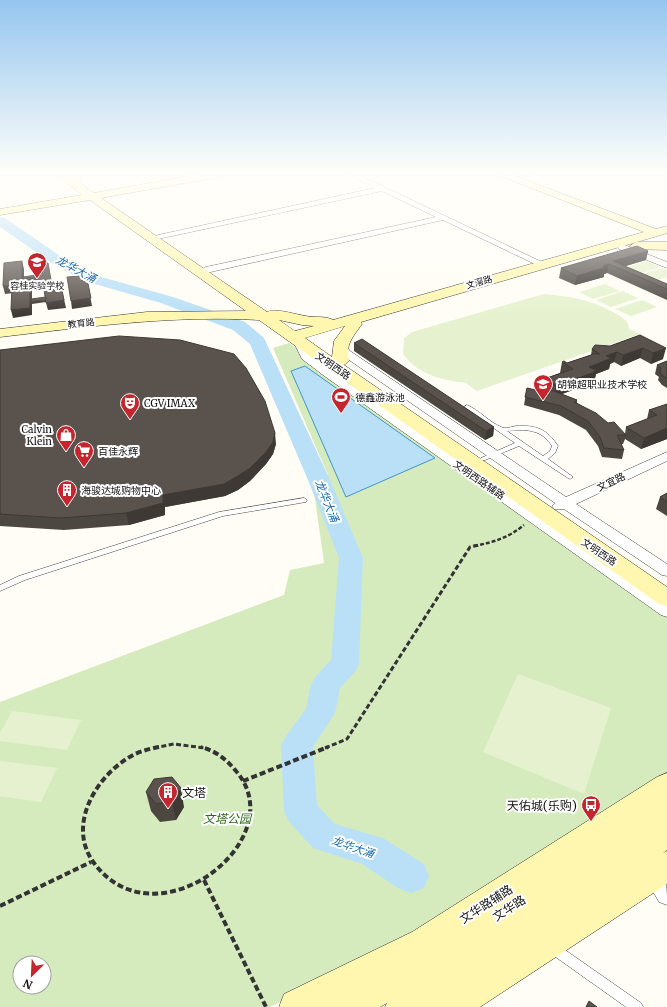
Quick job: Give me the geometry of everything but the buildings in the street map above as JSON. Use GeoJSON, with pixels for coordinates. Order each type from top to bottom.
{"type":"FeatureCollection","features":[{"type":"Feature","properties":{"kind":"street","name":"文明西路"},"geometry":{"type":"LineString","coordinates":[[131,221],[267,315]]}},
{"type":"Feature","properties":{"kind":"street","name":"文明西路"},"geometry":{"type":"LineString","coordinates":[[133,221],[206,270],[299,338],[667,598]]}},
{"type":"Feature","properties":{"kind":"street"},"geometry":{"type":"LineString","coordinates":[[158,237],[233,221]]}},
{"type":"Feature","properties":{"kind":"street"},"geometry":{"type":"LineString","coordinates":[[206,270],[429,221]]}},
{"type":"Feature","properties":{"kind":"street"},"geometry":{"type":"LineString","coordinates":[[449,221],[542,264]]}},
{"type":"Feature","properties":{"kind":"street"},"geometry":{"type":"LineString","coordinates":[[619,221],[630,235],[620,245],[667,265]]}},
{"type":"Feature","properties":{"kind":"street"},"geometry":{"type":"LineString","coordinates":[[626,221],[665,233]]}},
{"type":"Feature","properties":{"kind":"street"},"geometry":{"type":"LineString","coordinates":[[642,221],[665,233]]}},
{"type":"Feature","properties":{"kind":"street","name":"文滘路"},"geometry":{"type":"LineString","coordinates":[[352,322],[665,233]]}},
{"type":"Feature","properties":{"kind":"street","name":"文滘路"},"geometry":{"type":"LineString","coordinates":[[299,338],[542,264],[620,245]]}},
{"type":"Feature","properties":{"kind":"street","name":"教育路"},"geometry":{"type":"LineString","coordinates":[[0,333],[162,315],[267,315]]}},
{"type":"Feature","properties":{"kind":"street"},"geometry":{"type":"LineString","coordinates":[[267,315],[302,321],[352,322],[339,344],[338,353],[341,361]]}},
{"type":"Feature","properties":{"kind":"street","name":"文明西路"},"geometry":{"type":"LineString","coordinates":[[299,338],[341,361],[560,505],[667,584]]}},
{"type":"Feature","properties":{"kind":"street","name":"文明西路辅路"},"geometry":{"type":"LineString","coordinates":[[299,338],[306,357],[667,611]]}},
{"type":"Feature","properties":{"kind":"street"},"geometry":{"type":"LineString","coordinates":[[339,344],[346,353],[488,457]]}},
{"type":"Feature","properties":{"kind":"street","name":"文宜路"},"geometry":{"type":"LineString","coordinates":[[560,505],[667,456]]}},
{"type":"Feature","properties":{"kind":"street"},"geometry":{"type":"LineString","coordinates":[[560,505],[667,571]]}},
{"type":"Feature","properties":{"kind":"street","name":"文华路辅路"},"geometry":{"type":"LineString","coordinates":[[297,1007],[424,944],[667,786]]}},
{"type":"Feature","properties":{"kind":"street","name":"文华路"},"geometry":{"type":"LineString","coordinates":[[346,1007],[438,955],[621,835],[667,802]]}},
{"type":"Feature","properties":{"kind":"street"},"geometry":{"type":"LineString","coordinates":[[403,1007],[534,935],[657,872],[667,833]]}},
{"type":"Feature","properties":{"kind":"street"},"geometry":{"type":"LineString","coordinates":[[449,1007],[534,935]]}},
{"type":"Feature","properties":{"kind":"lane"},"geometry":{"type":"LineString","coordinates":[[467,407],[570,477]]}},
{"type":"Feature","properties":{"kind":"lane"},"geometry":{"type":"LineString","coordinates":[[500,430],[525,427],[540,430],[551,437],[555,446],[553,452],[543,459]]}},
{"type":"Feature","properties":{"kind":"lane"},"geometry":{"type":"LineString","coordinates":[[488,457],[520,443]]}},
{"type":"Feature","properties":{"kind":"lane"},"geometry":{"type":"LineString","coordinates":[[0,588],[22,578],[222,514],[304,500]]}},
{"type":"Feature","properties":{"kind":"lane"},"geometry":{"type":"LineString","coordinates":[[534,935],[637,1007]]}},
{"type":"Feature","properties":{"kind":"path"},"geometry":{"type":"LineString","coordinates":[[243,781],[347,739],[470,547],[510,536],[518,528],[535,519]]}},
{"type":"Feature","properties":{"kind":"path"},"geometry":{"type":"LineString","coordinates":[[174,744],[199,746],[220,755],[237,770],[243,781],[247,790],[250,814],[243,838],[227,861],[204,880],[176,891],[146,894],[119,887],[98,871],[91,862],[85,850],[82,825],[88,800],[103,778],[124,760],[148,748],[174,744]]}},
{"type":"Feature","properties":{"kind":"path"},"geometry":{"type":"LineString","coordinates":[[0,906],[91,862]]}},
{"type":"Feature","properties":{"kind":"path"},"geometry":{"type":"LineString","coordinates":[[204,880],[266,1007]]}},
{"type":"Feature","properties":{"kind":"green space"},"geometry":{"type":"Polygon","coordinates":[[[646,261],[660,267],[636,275],[621,269],[646,261]]]}},
{"type":"Feature","properties":{"kind":"green space"},"geometry":{"type":"Polygon","coordinates":[[[662,268],[667,270],[667,277],[652,282],[638,275],[662,268]]]}},
{"type":"Feature","properties":{"kind":"green space"},"geometry":{"type":"Polygon","coordinates":[[[605,284],[620,291],[593,299],[579,292],[605,284]]]}},
{"type":"Feature","properties":{"kind":"green space"},"geometry":{"type":"Polygon","coordinates":[[[623,291],[638,298],[611,307],[596,300],[623,291]]]}},
{"type":"Feature","properties":{"kind":"green space"},"geometry":{"type":"Polygon","coordinates":[[[544,294],[588,301],[596,304],[621,317],[626,321],[629,329],[640,334],[477,391],[467,384],[468,383],[450,381],[424,372],[409,361],[403,354],[404,338],[412,332],[544,294]]]}},
{"type":"Feature","properties":{"kind":"green space"},"geometry":{"type":"Polygon","coordinates":[[[642,300],[657,307],[631,316],[615,309],[642,300]]]}},
{"type":"Feature","properties":{"kind":"green space","name":"文塔公园"},"geometry":{"type":"Polygon","coordinates":[[[289,343],[667,610],[667,780],[433,927],[270,1007],[0,1007],[0,702],[284,595],[290,570],[324,563],[312,478],[328,475],[273,348],[289,343]]]}},
{"type":"Feature","properties":{"kind":"green space"},"geometry":{"type":"Polygon","coordinates":[[[518,674],[611,708],[584,794],[483,752],[518,674]]]}},
{"type":"Feature","properties":{"kind":"green space"},"geometry":{"type":"Polygon","coordinates":[[[12,711],[81,720],[67,750],[0,741],[0,733],[12,711]]]}},
{"type":"Feature","properties":{"kind":"green space"},"geometry":{"type":"Polygon","coordinates":[[[0,761],[57,768],[41,802],[0,796],[0,761]]]}},
{"type":"Feature","properties":{"kind":"water","name":"德鑫游泳池"},"geometry":{"type":"Polygon","coordinates":[[[305,366],[435,458],[346,497],[291,371],[305,366]]]}},
{"type":"Feature","properties":{"kind":"waterway","name":"龙华大涌"},"geometry":{"type":"LineString","coordinates":[[0,221],[61,263],[93,279],[167,300],[239,326],[258,342],[319,480],[351,558],[345,664],[326,684],[320,713],[297,745],[301,811],[325,837],[371,850],[411,876]]}},
{"type":"Feature","properties":{"kind":"place","name":"容桂实验学校"},"geometry":{"type":"Point","coordinates":[37,279]}},
{"type":"Feature","properties":{"kind":"place","name":"胡锦超职业技术学校"},"geometry":{"type":"Point","coordinates":[543,401]}},
{"type":"Feature","properties":{"kind":"place","name":"德鑫游泳池"},"geometry":{"type":"Point","coordinates":[341,414]}},
{"type":"Feature","properties":{"kind":"place","name":"CGV IMAX"},"geometry":{"type":"Point","coordinates":[130,420]}},
{"type":"Feature","properties":{"kind":"place","name":"Calvin Klein"},"geometry":{"type":"Point","coordinates":[66,452]}},
{"type":"Feature","properties":{"kind":"place","name":"百佳永辉"},"geometry":{"type":"Point","coordinates":[84,468]}},
{"type":"Feature","properties":{"kind":"place","name":"海骏达城购物中心"},"geometry":{"type":"Point","coordinates":[67,507]}},
{"type":"Feature","properties":{"kind":"place","name":"文塔"},"geometry":{"type":"Point","coordinates":[168,809]}},
{"type":"Feature","properties":{"kind":"place","name":"天佑城(乐购)"},"geometry":{"type":"Point","coordinates":[591,822]}}]}
